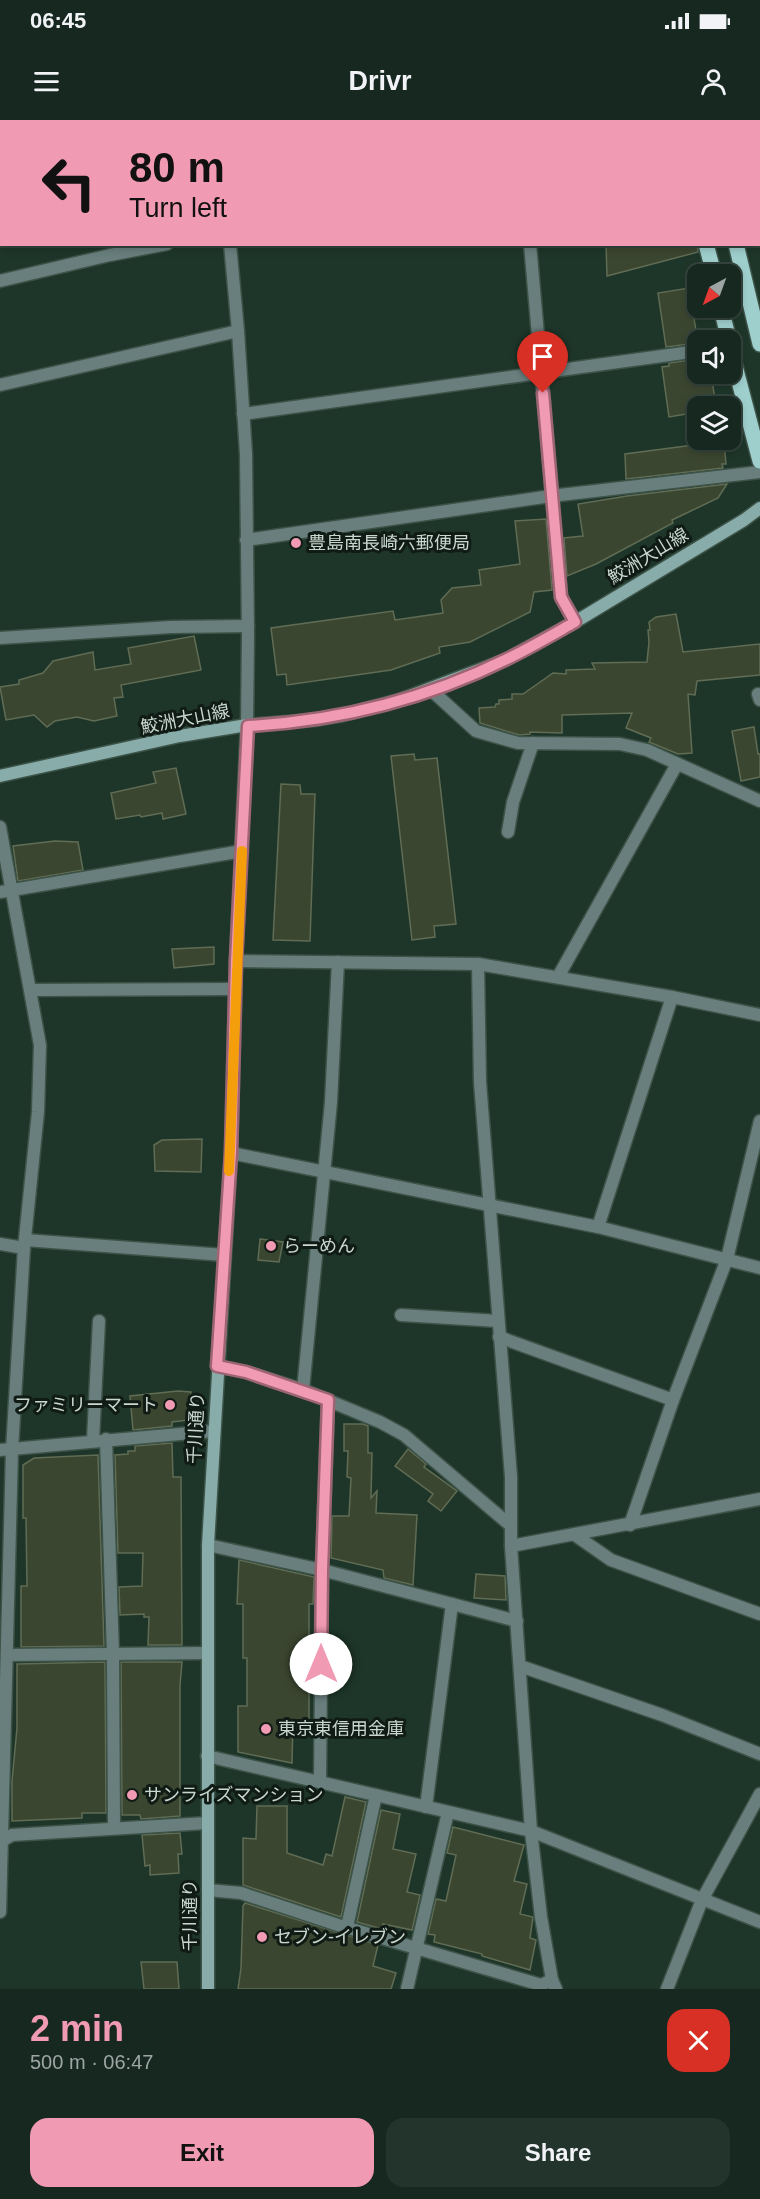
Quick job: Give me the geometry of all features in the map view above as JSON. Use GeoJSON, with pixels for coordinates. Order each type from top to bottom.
{"type":"FeatureCollection","features":[{"type":"Feature","properties":{"kind":"main road"},"geometry":{"type":"LineString","coordinates":[[707,246],[711,264]]}},
{"type":"Feature","properties":{"kind":"main road"},"geometry":{"type":"LineString","coordinates":[[736,246],[760,344]]}},
{"type":"Feature","properties":{"kind":"main road"},"geometry":{"type":"LineString","coordinates":[[740,384],[760,461]]}},
{"type":"Feature","properties":{"kind":"main road","name":"鮫洲大山線"},"geometry":{"type":"LineString","coordinates":[[0,776],[180,736],[343,716],[430,690],[505,660],[575,622],[736,525],[760,508]]}},
{"type":"Feature","properties":{"kind":"main road","name":"千川通り"},"geometry":{"type":"LineString","coordinates":[[208,1989],[208,1545],[231,1153],[236,961],[248,726]]}},
{"type":"Feature","properties":{"kind":"street"},"geometry":{"type":"LineString","coordinates":[[0,281],[157,246]]}},
{"type":"Feature","properties":{"kind":"street"},"geometry":{"type":"LineString","coordinates":[[230,246],[246,454],[248,726]]}},
{"type":"Feature","properties":{"kind":"street"},"geometry":{"type":"LineString","coordinates":[[530,246],[561,597],[575,622]]}},
{"type":"Feature","properties":{"kind":"street"},"geometry":{"type":"LineString","coordinates":[[0,385],[238,331]]}},
{"type":"Feature","properties":{"kind":"street"},"geometry":{"type":"LineString","coordinates":[[243,414],[687,352]]}},
{"type":"Feature","properties":{"kind":"street"},"geometry":{"type":"LineString","coordinates":[[246,540],[551,496],[760,472]]}},
{"type":"Feature","properties":{"kind":"street"},"geometry":{"type":"LineString","coordinates":[[0,638],[171,627],[248,626]]}},
{"type":"Feature","properties":{"kind":"street"},"geometry":{"type":"LineString","coordinates":[[430,690],[476,731],[518,743],[620,744],[647,750],[760,801]]}},
{"type":"Feature","properties":{"kind":"street"},"geometry":{"type":"LineString","coordinates":[[508,832],[513,802],[533,744]]}},
{"type":"Feature","properties":{"kind":"street"},"geometry":{"type":"LineString","coordinates":[[558,977],[677,764]]}},
{"type":"Feature","properties":{"kind":"street"},"geometry":{"type":"LineString","coordinates":[[0,827],[5,891],[31,990],[40,1046],[38,1112],[6,1450],[8,1655],[0,1912]]}},
{"type":"Feature","properties":{"kind":"street"},"geometry":{"type":"LineString","coordinates":[[5,891],[242,851]]}},
{"type":"Feature","properties":{"kind":"street"},"geometry":{"type":"LineString","coordinates":[[236,961],[478,964],[672,997],[760,1015]]}},
{"type":"Feature","properties":{"kind":"street"},"geometry":{"type":"LineString","coordinates":[[303,1390],[331,1102],[339,962]]}},
{"type":"Feature","properties":{"kind":"street"},"geometry":{"type":"LineString","coordinates":[[208,1890],[241,1893],[547,1986],[531,1831],[511,1546],[511,1477],[480,1082],[478,964]]}},
{"type":"Feature","properties":{"kind":"street"},"geometry":{"type":"LineString","coordinates":[[31,990],[235,989]]}},
{"type":"Feature","properties":{"kind":"street"},"geometry":{"type":"LineString","coordinates":[[598,1227],[672,997]]}},
{"type":"Feature","properties":{"kind":"street"},"geometry":{"type":"LineString","coordinates":[[630,1525],[673,1400],[727,1259],[760,1121]]}},
{"type":"Feature","properties":{"kind":"street"},"geometry":{"type":"LineString","coordinates":[[231,1153],[488,1203],[598,1227],[760,1268]]}},
{"type":"Feature","properties":{"kind":"street"},"geometry":{"type":"LineString","coordinates":[[0,1244],[224,1255]]}},
{"type":"Feature","properties":{"kind":"street"},"geometry":{"type":"LineString","coordinates":[[401,1315],[498,1321]]}},
{"type":"Feature","properties":{"kind":"street"},"geometry":{"type":"LineString","coordinates":[[99,1321],[99,1440],[113,1655],[114,1827]]}},
{"type":"Feature","properties":{"kind":"street"},"geometry":{"type":"LineString","coordinates":[[499,1336],[673,1400]]}},
{"type":"Feature","properties":{"kind":"street"},"geometry":{"type":"LineString","coordinates":[[217,1366],[246,1372],[303,1390],[380,1422],[404,1435],[510,1524]]}},
{"type":"Feature","properties":{"kind":"street"},"geometry":{"type":"LineString","coordinates":[[320,1782],[322,1570],[328,1400]]}},
{"type":"Feature","properties":{"kind":"street"},"geometry":{"type":"LineString","coordinates":[[6,1450],[214,1431]]}},
{"type":"Feature","properties":{"kind":"street"},"geometry":{"type":"LineString","coordinates":[[511,1546],[760,1499]]}},
{"type":"Feature","properties":{"kind":"street"},"geometry":{"type":"LineString","coordinates":[[575,1535],[611,1560],[760,1614]]}},
{"type":"Feature","properties":{"kind":"street"},"geometry":{"type":"LineString","coordinates":[[208,1545],[322,1570],[517,1621]]}},
{"type":"Feature","properties":{"kind":"street"},"geometry":{"type":"LineString","coordinates":[[426,1807],[452,1604]]}},
{"type":"Feature","properties":{"kind":"street"},"geometry":{"type":"LineString","coordinates":[[8,1655],[207,1653]]}},
{"type":"Feature","properties":{"kind":"street"},"geometry":{"type":"LineString","coordinates":[[520,1666],[662,1715],[760,1754]]}},
{"type":"Feature","properties":{"kind":"street"},"geometry":{"type":"LineString","coordinates":[[207,1756],[531,1831],[760,1922]]}},
{"type":"Feature","properties":{"kind":"street"},"geometry":{"type":"LineString","coordinates":[[666,1989],[702,1900],[760,1794]]}},
{"type":"Feature","properties":{"kind":"street"},"geometry":{"type":"LineString","coordinates":[[347,1927],[376,1795]]}},
{"type":"Feature","properties":{"kind":"street"},"geometry":{"type":"LineString","coordinates":[[407,1989],[448,1812]]}},
{"type":"Feature","properties":{"kind":"street"},"geometry":{"type":"LineString","coordinates":[[2,1842],[12,1835],[207,1823]]}},
{"type":"Feature","properties":{"kind":"building"},"geometry":{"type":"Polygon","coordinates":[[[606,246],[697,246],[698,252],[607,276],[606,246]]]}},
{"type":"Feature","properties":{"kind":"building"},"geometry":{"type":"Polygon","coordinates":[[[687,288],[687,318],[694,318],[696,330],[687,330],[687,344],[666,347],[658,293],[687,288]]]}},
{"type":"Feature","properties":{"kind":"building"},"geometry":{"type":"Polygon","coordinates":[[[687,361],[687,384],[713,384],[714,396],[687,396],[687,414],[669,417],[662,367],[669,366],[669,363],[687,361]]]}},
{"type":"Feature","properties":{"kind":"building"},"geometry":{"type":"Polygon","coordinates":[[[687,446],[687,450],[725,450],[726,464],[722,464],[723,468],[626,479],[625,454],[687,446]]]}},
{"type":"Feature","properties":{"kind":"building"},"geometry":{"type":"Polygon","coordinates":[[[727,484],[718,498],[672,520],[673,523],[596,564],[567,576],[564,538],[583,536],[578,504],[727,484]]]}},
{"type":"Feature","properties":{"kind":"building"},"geometry":{"type":"Polygon","coordinates":[[[546,519],[552,590],[534,592],[530,612],[470,642],[439,647],[440,653],[391,670],[287,685],[286,674],[277,675],[271,628],[393,611],[395,620],[443,613],[441,600],[452,588],[481,585],[479,570],[520,564],[515,521],[546,519]]]}},
{"type":"Feature","properties":{"kind":"building"},"geometry":{"type":"Polygon","coordinates":[[[676,614],[683,652],[760,644],[760,675],[697,681],[695,695],[688,694],[692,753],[678,754],[649,742],[651,738],[626,728],[632,713],[562,715],[562,733],[530,732],[530,734],[519,735],[480,723],[479,708],[495,707],[499,704],[499,700],[512,699],[512,694],[523,694],[553,673],[566,674],[566,670],[595,669],[592,663],[647,662],[649,622],[656,617],[676,614]]]}},
{"type":"Feature","properties":{"kind":"building"},"geometry":{"type":"Polygon","coordinates":[[[194,636],[201,670],[121,685],[123,697],[114,698],[117,716],[94,721],[77,717],[55,721],[47,727],[34,715],[6,720],[0,687],[19,684],[19,680],[43,673],[53,661],[93,652],[95,670],[131,664],[128,648],[194,636]]]}},
{"type":"Feature","properties":{"kind":"building"},"geometry":{"type":"Polygon","coordinates":[[[754,727],[758,754],[760,754],[760,777],[741,781],[732,731],[754,727]]]}},
{"type":"Feature","properties":{"kind":"building"},"geometry":{"type":"Polygon","coordinates":[[[414,754],[415,760],[437,758],[456,924],[434,926],[435,937],[412,940],[391,756],[414,754]]]}},
{"type":"Feature","properties":{"kind":"building"},"geometry":{"type":"Polygon","coordinates":[[[176,768],[186,814],[163,819],[162,813],[116,819],[111,793],[156,783],[153,772],[176,768]]]}},
{"type":"Feature","properties":{"kind":"building"},"geometry":{"type":"Polygon","coordinates":[[[281,784],[300,785],[301,794],[315,794],[310,941],[273,940],[281,784]]]}},
{"type":"Feature","properties":{"kind":"building"},"geometry":{"type":"Polygon","coordinates":[[[55,841],[78,842],[83,870],[18,881],[13,846],[55,841]]]}},
{"type":"Feature","properties":{"kind":"building"},"geometry":{"type":"Polygon","coordinates":[[[214,947],[214,964],[174,968],[172,949],[214,947]]]}},
{"type":"Feature","properties":{"kind":"building"},"geometry":{"type":"Polygon","coordinates":[[[202,1139],[201,1172],[155,1171],[154,1145],[162,1140],[202,1139]]]}},
{"type":"Feature","properties":{"kind":"building"},"geometry":{"type":"Polygon","coordinates":[[[260,1239],[283,1242],[279,1262],[258,1260],[260,1239]]]}},
{"type":"Feature","properties":{"kind":"building"},"geometry":{"type":"Polygon","coordinates":[[[178,1391],[191,1392],[188,1420],[172,1422],[172,1426],[133,1430],[130,1396],[178,1391]]]}},
{"type":"Feature","properties":{"kind":"building"},"geometry":{"type":"Polygon","coordinates":[[[344,1424],[368,1426],[368,1453],[372,1453],[371,1498],[377,1491],[376,1513],[417,1515],[413,1585],[384,1578],[383,1570],[331,1558],[332,1516],[349,1516],[351,1478],[347,1477],[348,1451],[344,1451],[344,1424]]]}},
{"type":"Feature","properties":{"kind":"building"},"geometry":{"type":"Polygon","coordinates":[[[172,1443],[173,1477],[181,1477],[182,1645],[148,1645],[149,1617],[144,1617],[144,1614],[120,1615],[119,1587],[142,1586],[143,1553],[118,1553],[115,1455],[135,1451],[135,1446],[172,1443]]]}},
{"type":"Feature","properties":{"kind":"building"},"geometry":{"type":"Polygon","coordinates":[[[408,1449],[426,1464],[424,1467],[457,1491],[441,1511],[428,1501],[433,1494],[395,1466],[408,1449]]]}},
{"type":"Feature","properties":{"kind":"building"},"geometry":{"type":"Polygon","coordinates":[[[98,1455],[104,1646],[21,1647],[21,1586],[27,1586],[23,1465],[34,1458],[98,1455]]]}},
{"type":"Feature","properties":{"kind":"building"},"geometry":{"type":"Polygon","coordinates":[[[239,1560],[314,1577],[313,1604],[309,1604],[309,1720],[293,1720],[292,1763],[238,1752],[238,1706],[247,1706],[247,1658],[243,1658],[243,1604],[237,1604],[239,1560]]]}},
{"type":"Feature","properties":{"kind":"building"},"geometry":{"type":"Polygon","coordinates":[[[476,1574],[505,1576],[506,1600],[474,1598],[476,1574]]]}},
{"type":"Feature","properties":{"kind":"building"},"geometry":{"type":"Polygon","coordinates":[[[105,1662],[106,1813],[82,1813],[82,1818],[12,1821],[12,1781],[17,1728],[17,1664],[105,1662]]]}},
{"type":"Feature","properties":{"kind":"building"},"geometry":{"type":"Polygon","coordinates":[[[121,1662],[182,1662],[180,1816],[141,1819],[140,1815],[122,1815],[121,1662]]]}},
{"type":"Feature","properties":{"kind":"building"},"geometry":{"type":"Polygon","coordinates":[[[345,1797],[366,1802],[341,1917],[243,1885],[243,1838],[256,1839],[257,1806],[287,1806],[287,1853],[323,1865],[326,1854],[332,1856],[345,1797]]]}},
{"type":"Feature","properties":{"kind":"building"},"geometry":{"type":"Polygon","coordinates":[[[381,1810],[400,1814],[393,1849],[416,1854],[407,1892],[420,1895],[412,1930],[383,1924],[382,1929],[357,1922],[381,1810]]]}},
{"type":"Feature","properties":{"kind":"building"},"geometry":{"type":"Polygon","coordinates":[[[453,1827],[524,1845],[514,1881],[527,1884],[520,1914],[533,1917],[530,1938],[536,1940],[530,1970],[482,1956],[482,1954],[434,1942],[435,1935],[428,1934],[436,1899],[446,1901],[456,1855],[447,1853],[453,1827]]]}},
{"type":"Feature","properties":{"kind":"building"},"geometry":{"type":"Polygon","coordinates":[[[180,1833],[182,1854],[178,1854],[179,1873],[150,1875],[150,1865],[145,1866],[142,1835],[180,1833]]]}},
{"type":"Feature","properties":{"kind":"building"},"geometry":{"type":"Polygon","coordinates":[[[245,1903],[378,1945],[373,1966],[396,1973],[391,1989],[238,1989],[245,1903]]]}},
{"type":"Feature","properties":{"kind":"building"},"geometry":{"type":"Polygon","coordinates":[[[141,1962],[177,1962],[179,1989],[144,1989],[141,1962]]]}},
{"type":"Feature","properties":{"kind":"slow traffic"},"geometry":{"type":"LineString","coordinates":[[229,1171],[242,851]]}},
{"type":"Feature","properties":{"kind":"place","name":"豊島南長崎六郵便局"},"geometry":{"type":"Point","coordinates":[296,543]}},
{"type":"Feature","properties":{"kind":"place","name":"らーめん"},"geometry":{"type":"Point","coordinates":[271,1246]}},
{"type":"Feature","properties":{"kind":"place","name":"ファミリーマート"},"geometry":{"type":"Point","coordinates":[170,1405]}},
{"type":"Feature","properties":{"kind":"place","name":"東京東信用金庫"},"geometry":{"type":"Point","coordinates":[266,1729]}},
{"type":"Feature","properties":{"kind":"place","name":"サンライズマンション"},"geometry":{"type":"Point","coordinates":[132,1795]}},
{"type":"Feature","properties":{"kind":"place","name":"セブン-イレブン"},"geometry":{"type":"Point","coordinates":[262,1937]}},
{"type":"Feature","properties":{"kind":"route"},"geometry":{"type":"LineString","coordinates":[[321,1664],[328,1400],[246,1372],[217,1366],[231,1153],[236,961],[248,726],[343,716],[399,700],[505,660],[575,622],[561,597],[543,393]]}}]}
